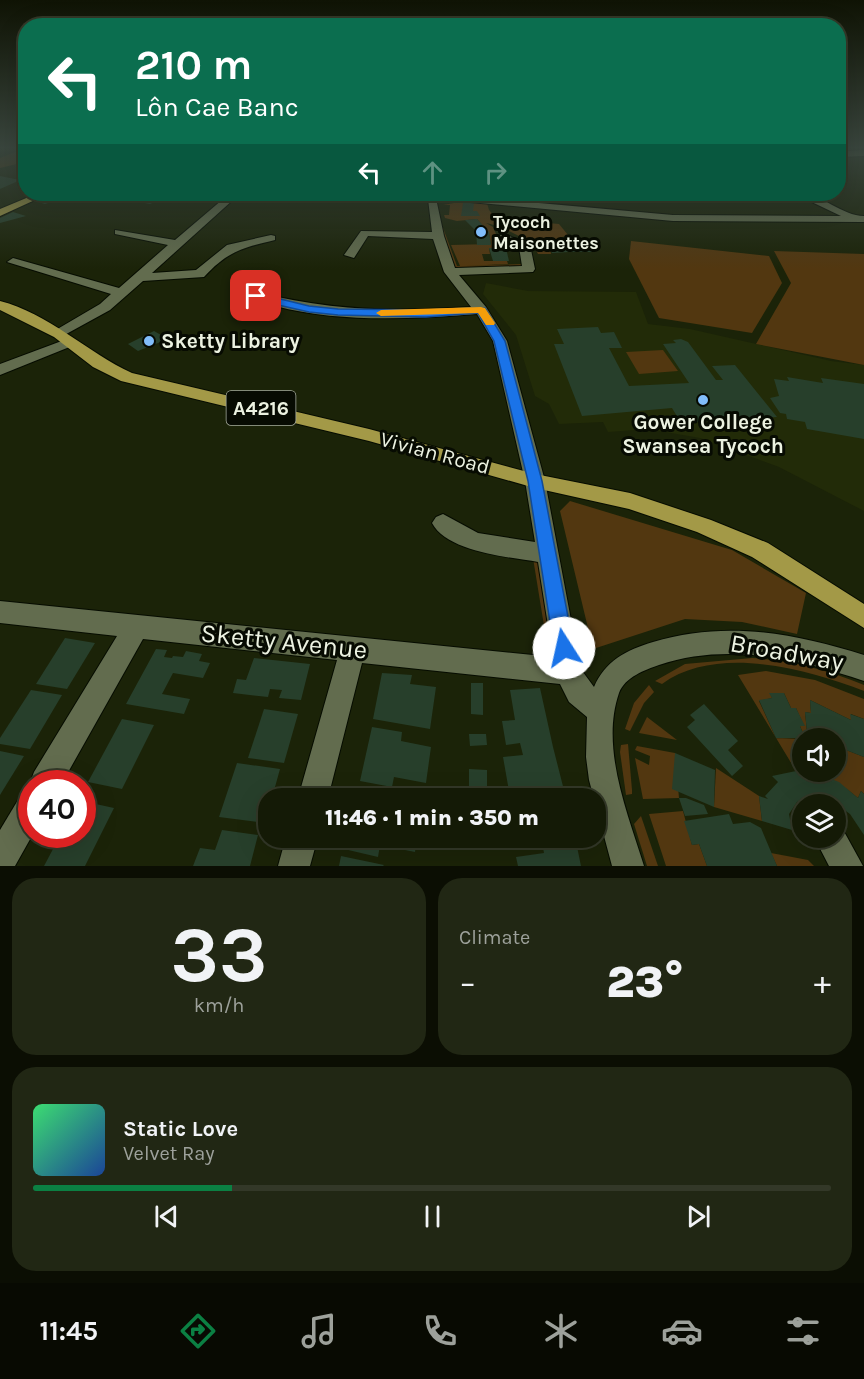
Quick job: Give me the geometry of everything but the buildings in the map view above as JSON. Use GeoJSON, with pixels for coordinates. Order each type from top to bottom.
{"type":"FeatureCollection","features":[{"type":"Feature","properties":{"kind":"main road"},"geometry":{"type":"LineString","coordinates":[[0,213],[27,201]]}},
{"type":"Feature","properties":{"kind":"main road","name":"Vivian Road"},"geometry":{"type":"LineString","coordinates":[[0,305],[63,338],[99,364],[127,377],[336,427],[535,481],[630,501],[704,526],[760,550],[864,616]]}},
{"type":"Feature","properties":{"kind":"street"},"geometry":{"type":"LineString","coordinates":[[0,370],[63,338],[105,307],[174,243],[225,201]]}},
{"type":"Feature","properties":{"kind":"street"},"geometry":{"type":"LineString","coordinates":[[435,201],[438,236],[450,272],[481,310],[500,341],[535,481],[568,672],[579,692],[602,713]]}},
{"type":"Feature","properties":{"kind":"street"},"geometry":{"type":"LineString","coordinates":[[496,201],[674,218],[860,219]]}},
{"type":"Feature","properties":{"kind":"street"},"geometry":{"type":"LineString","coordinates":[[556,201],[558,207]]}},
{"type":"Feature","properties":{"kind":"street"},"geometry":{"type":"LineString","coordinates":[[817,201],[860,219]]}},
{"type":"Feature","properties":{"kind":"street"},"geometry":{"type":"LineString","coordinates":[[119,231],[174,243]]}},
{"type":"Feature","properties":{"kind":"street"},"geometry":{"type":"LineString","coordinates":[[350,255],[365,233],[438,236]]}},
{"type":"Feature","properties":{"kind":"street"},"geometry":{"type":"LineString","coordinates":[[450,272],[529,269],[524,244],[503,237]]}},
{"type":"Feature","properties":{"kind":"street"},"geometry":{"type":"LineString","coordinates":[[139,276],[200,274],[217,253],[229,247],[271,238]]}},
{"type":"Feature","properties":{"kind":"street"},"geometry":{"type":"LineString","coordinates":[[12,262],[121,293]]}},
{"type":"Feature","properties":{"kind":"street"},"geometry":{"type":"LineString","coordinates":[[256,296],[309,309],[338,312],[426,314],[481,310]]}},
{"type":"Feature","properties":{"kind":"street"},"geometry":{"type":"LineString","coordinates":[[443,523],[474,542],[547,554]]}},
{"type":"Feature","properties":{"kind":"street","name":"Sketty Avenue"},"geometry":{"type":"LineString","coordinates":[[0,612],[568,672]]}},
{"type":"Feature","properties":{"kind":"street"},"geometry":{"type":"LineString","coordinates":[[53,770],[136,626]]}},
{"type":"Feature","properties":{"kind":"street","name":"Broadway"},"geometry":{"type":"LineString","coordinates":[[628,866],[609,801],[601,761],[602,713],[606,690],[617,673],[628,664],[689,643],[736,639],[760,642],[857,667]]}},
{"type":"Feature","properties":{"kind":"street"},"geometry":{"type":"LineString","coordinates":[[316,788],[353,648]]}},
{"type":"Feature","properties":{"kind":"street"},"geometry":{"type":"LineString","coordinates":[[0,860],[18,830]]}},
{"type":"Feature","properties":{"kind":"street"},"geometry":{"type":"LineString","coordinates":[[294,866],[299,848]]}},
{"type":"Feature","properties":{"kind":"street"},"geometry":{"type":"LineString","coordinates":[[836,848],[847,866]]}},
{"type":"Feature","properties":{"kind":"shaded area"},"geometry":{"type":"Polygon","coordinates":[[[448,201],[487,203],[489,210],[496,218],[559,224],[568,235],[552,241],[555,247],[550,247],[551,254],[538,254],[530,244],[508,230],[486,223],[493,227],[496,234],[493,237],[495,246],[512,248],[489,248],[490,254],[482,254],[484,261],[507,261],[508,264],[465,266],[524,264],[518,267],[455,267],[452,265],[441,222],[457,266],[460,266],[451,245],[491,244],[489,233],[477,219],[457,221],[445,218],[444,215],[449,215],[450,205],[443,205],[454,203],[444,203],[448,201]]]}},
{"type":"Feature","properties":{"kind":"shaded area"},"geometry":{"type":"Polygon","coordinates":[[[631,241],[769,256],[782,283],[752,333],[659,318],[629,259],[631,241]]]}},
{"type":"Feature","properties":{"kind":"shaded area"},"geometry":{"type":"Polygon","coordinates":[[[774,251],[864,254],[864,365],[756,344],[791,283],[774,251]]]}},
{"type":"Feature","properties":{"kind":"shaded area","name":"Gower College Swansea Tycoch"},"geometry":{"type":"Polygon","coordinates":[[[486,283],[528,291],[636,292],[648,324],[690,329],[831,361],[864,365],[864,511],[779,467],[700,438],[648,429],[608,432],[603,422],[559,424],[549,404],[535,396],[516,335],[483,294],[486,283]]]}},
{"type":"Feature","properties":{"kind":"shaded area"},"geometry":{"type":"Polygon","coordinates":[[[663,350],[678,371],[639,374],[626,352],[663,350]]]}},
{"type":"Feature","properties":{"kind":"shaded area"},"geometry":{"type":"Polygon","coordinates":[[[570,501],[732,550],[806,593],[797,634],[742,622],[685,619],[593,649],[560,511],[570,501]]]}},
{"type":"Feature","properties":{"kind":"shaded area"},"geometry":{"type":"Polygon","coordinates":[[[533,558],[539,564],[552,638],[546,638],[533,558]]]}},
{"type":"Feature","properties":{"kind":"shaded area"},"geometry":{"type":"Polygon","coordinates":[[[752,658],[795,663],[823,670],[864,685],[864,691],[816,675],[762,664],[709,665],[684,672],[662,684],[655,681],[685,664],[752,658]]]}},
{"type":"Feature","properties":{"kind":"shaded area"},"geometry":{"type":"Polygon","coordinates":[[[766,671],[815,680],[864,699],[864,719],[851,714],[851,720],[810,700],[811,713],[805,712],[807,728],[801,728],[800,726],[804,726],[796,708],[791,708],[784,693],[770,693],[772,698],[759,701],[776,738],[738,675],[766,671]]]}},
{"type":"Feature","properties":{"kind":"shaded area"},"geometry":{"type":"Polygon","coordinates":[[[649,685],[654,692],[644,703],[630,731],[625,729],[634,703],[649,685]]]}},
{"type":"Feature","properties":{"kind":"shaded area"},"geometry":{"type":"Polygon","coordinates":[[[647,717],[677,740],[639,733],[647,717]]]}},
{"type":"Feature","properties":{"kind":"shaded area"},"geometry":{"type":"Polygon","coordinates":[[[776,738],[792,739],[792,764],[776,738]]]}},
{"type":"Feature","properties":{"kind":"shaded area"},"geometry":{"type":"Polygon","coordinates":[[[628,744],[632,794],[626,795],[620,752],[621,745],[628,744]]]}},
{"type":"Feature","properties":{"kind":"shaded area"},"geometry":{"type":"Polygon","coordinates":[[[637,746],[675,753],[679,798],[643,799],[635,758],[649,765],[650,756],[635,750],[637,746]]]}},
{"type":"Feature","properties":{"kind":"shaded area"},"geometry":{"type":"Polygon","coordinates":[[[846,750],[864,757],[864,794],[861,791],[858,798],[835,782],[846,782],[846,750]]]}},
{"type":"Feature","properties":{"kind":"shaded area"},"geometry":{"type":"Polygon","coordinates":[[[716,768],[759,796],[762,821],[714,807],[716,768]]]}},
{"type":"Feature","properties":{"kind":"shaded area"},"geometry":{"type":"Polygon","coordinates":[[[683,811],[692,845],[699,844],[707,866],[666,866],[649,814],[683,811]]]}},
{"type":"Feature","properties":{"kind":"shaded area"},"geometry":{"type":"Polygon","coordinates":[[[641,816],[658,866],[647,866],[634,824],[641,816]]]}},
{"type":"Feature","properties":{"kind":"shaded area"},"geometry":{"type":"Polygon","coordinates":[[[771,853],[808,860],[814,866],[777,866],[771,853]]]}},
{"type":"Feature","properties":{"kind":"slow traffic"},"geometry":{"type":"LineString","coordinates":[[381,313],[426,314],[481,310],[490,323]]}},
{"type":"Feature","properties":{"kind":"place","name":"Tycoch Maisonettes"},"geometry":{"type":"Point","coordinates":[481,232]}},
{"type":"Feature","properties":{"kind":"place","name":"Sketty Library"},"geometry":{"type":"Point","coordinates":[149,341]}},
{"type":"Feature","properties":{"kind":"place","name":"Gower College Swansea Tycoch"},"geometry":{"type":"Point","coordinates":[703,400]}},
{"type":"Feature","properties":{"kind":"route"},"geometry":{"type":"LineString","coordinates":[[256,296],[309,309],[338,312],[426,314],[481,310],[500,341],[535,481],[564,648]]}}]}
